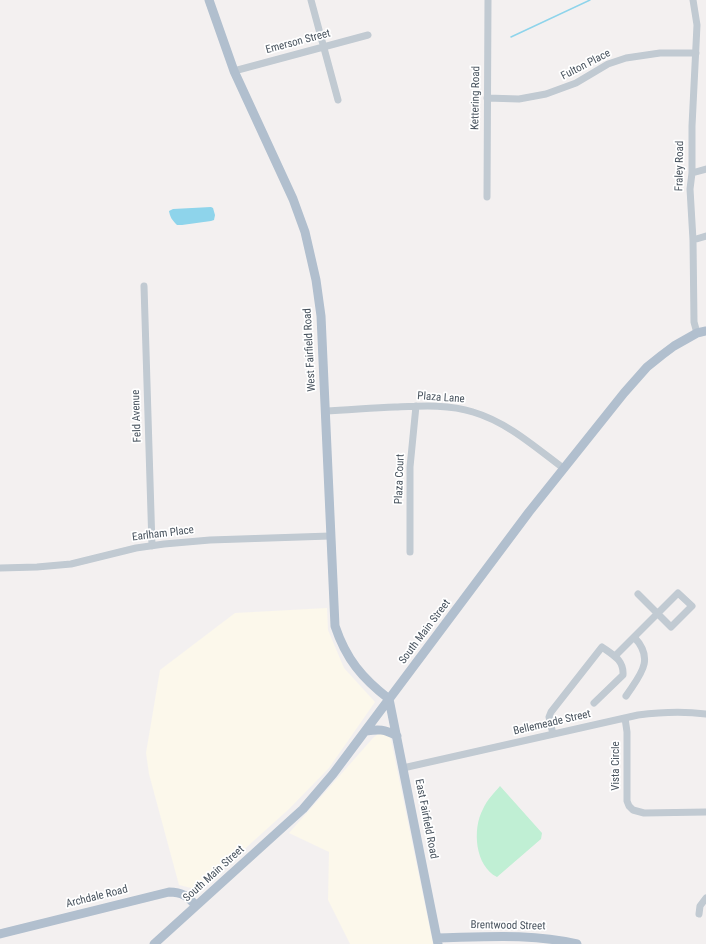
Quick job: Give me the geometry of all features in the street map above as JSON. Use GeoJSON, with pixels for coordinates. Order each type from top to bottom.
{"type":"FeatureCollection","features":[{"type":"Feature","properties":{"kind":"main road","name":"West Fairfield Road"},"geometry":{"type":"LineString","coordinates":[[209,0],[234,70],[293,199],[305,232],[318,291],[335,626],[339,641],[354,666],[368,682],[389,699]]}},
{"type":"Feature","properties":{"kind":"main road","name":"South Main Street"},"geometry":{"type":"LineString","coordinates":[[154,944],[303,809],[333,774],[366,731],[563,468],[635,379],[674,346],[702,332]]}},
{"type":"Feature","properties":{"kind":"main road","name":"East Fairfield Road"},"geometry":{"type":"LineString","coordinates":[[389,699],[437,941]]}},
{"type":"Feature","properties":{"kind":"main road"},"geometry":{"type":"LineString","coordinates":[[366,731],[386,730],[397,736]]}},
{"type":"Feature","properties":{"kind":"main road","name":"Archdale Road"},"geometry":{"type":"LineString","coordinates":[[0,934],[169,892],[178,892],[188,896],[196,906]]}},
{"type":"Feature","properties":{"kind":"main road","name":"Brentwood Street"},"geometry":{"type":"LineString","coordinates":[[437,941],[524,936],[577,944]]}},
{"type":"Feature","properties":{"kind":"street"},"geometry":{"type":"LineString","coordinates":[[311,0],[338,100]]}},
{"type":"Feature","properties":{"kind":"street","name":"Kettering Road"},"geometry":{"type":"LineString","coordinates":[[487,197],[488,0]]}},
{"type":"Feature","properties":{"kind":"street","name":"Fraley Road"},"geometry":{"type":"LineString","coordinates":[[693,0],[697,25],[692,126],[692,174],[690,189],[693,240],[694,322],[702,332]]}},
{"type":"Feature","properties":{"kind":"street","name":"Emerson Street"},"geometry":{"type":"LineString","coordinates":[[234,70],[368,35]]}},
{"type":"Feature","properties":{"kind":"street","name":"Fulton Place"},"geometry":{"type":"LineString","coordinates":[[487,98],[519,99],[546,94],[576,83],[608,64],[626,58],[660,53],[696,52]]}},
{"type":"Feature","properties":{"kind":"street"},"geometry":{"type":"LineString","coordinates":[[692,174],[706,169]]}},
{"type":"Feature","properties":{"kind":"street"},"geometry":{"type":"LineString","coordinates":[[693,240],[706,236]]}},
{"type":"Feature","properties":{"kind":"street","name":"Feld Avenue"},"geometry":{"type":"LineString","coordinates":[[144,286],[152,546]]}},
{"type":"Feature","properties":{"kind":"street","name":"Plaza Lane"},"geometry":{"type":"LineString","coordinates":[[325,411],[416,406],[444,407],[473,412],[497,422],[515,432],[563,468]]}},
{"type":"Feature","properties":{"kind":"street","name":"Plaza Court"},"geometry":{"type":"LineString","coordinates":[[410,552],[410,468],[416,406]]}},
{"type":"Feature","properties":{"kind":"street","name":"Earlham Place"},"geometry":{"type":"LineString","coordinates":[[0,568],[71,564],[136,548],[210,540],[330,536]]}},
{"type":"Feature","properties":{"kind":"street"},"geometry":{"type":"LineString","coordinates":[[615,656],[657,613],[678,593],[692,606],[671,627],[657,613],[638,594]]}},
{"type":"Feature","properties":{"kind":"street"},"geometry":{"type":"LineString","coordinates":[[626,696],[638,680],[644,666],[642,649],[634,637]]}},
{"type":"Feature","properties":{"kind":"street"},"geometry":{"type":"LineString","coordinates":[[553,734],[549,717],[551,712],[602,647],[615,656],[622,664],[623,675],[594,703]]}},
{"type":"Feature","properties":{"kind":"street","name":"Bellemeade Street"},"geometry":{"type":"LineString","coordinates":[[403,768],[656,712],[706,714]]}},
{"type":"Feature","properties":{"kind":"street","name":"Vista Circle"},"geometry":{"type":"LineString","coordinates":[[625,718],[627,732],[627,800],[629,806],[633,810],[644,813],[706,812]]}},
{"type":"Feature","properties":{"kind":"street"},"geometry":{"type":"LineString","coordinates":[[699,914],[700,906],[706,898]]}},
{"type":"Feature","properties":{"kind":"shaded area"},"geometry":{"type":"Polygon","coordinates":[[[327,608],[328,630],[344,668],[375,702],[329,768],[289,809],[199,890],[179,885],[149,774],[146,753],[160,670],[235,613],[327,608]]]}},
{"type":"Feature","properties":{"kind":"shaded area"},"geometry":{"type":"Polygon","coordinates":[[[379,733],[389,735],[391,740],[433,944],[350,944],[328,900],[329,852],[289,833],[379,733]]]}},
{"type":"Feature","properties":{"kind":"green space"},"geometry":{"type":"Polygon","coordinates":[[[500,786],[542,833],[541,839],[497,877],[484,865],[480,856],[477,827],[483,809],[500,786]]]}},
{"type":"Feature","properties":{"kind":"water"},"geometry":{"type":"Polygon","coordinates":[[[213,208],[215,215],[214,220],[182,225],[177,225],[175,223],[169,211],[173,209],[213,208]]]}},
{"type":"Feature","properties":{"kind":"waterway"},"geometry":{"type":"LineString","coordinates":[[511,37],[590,0]]}}]}
